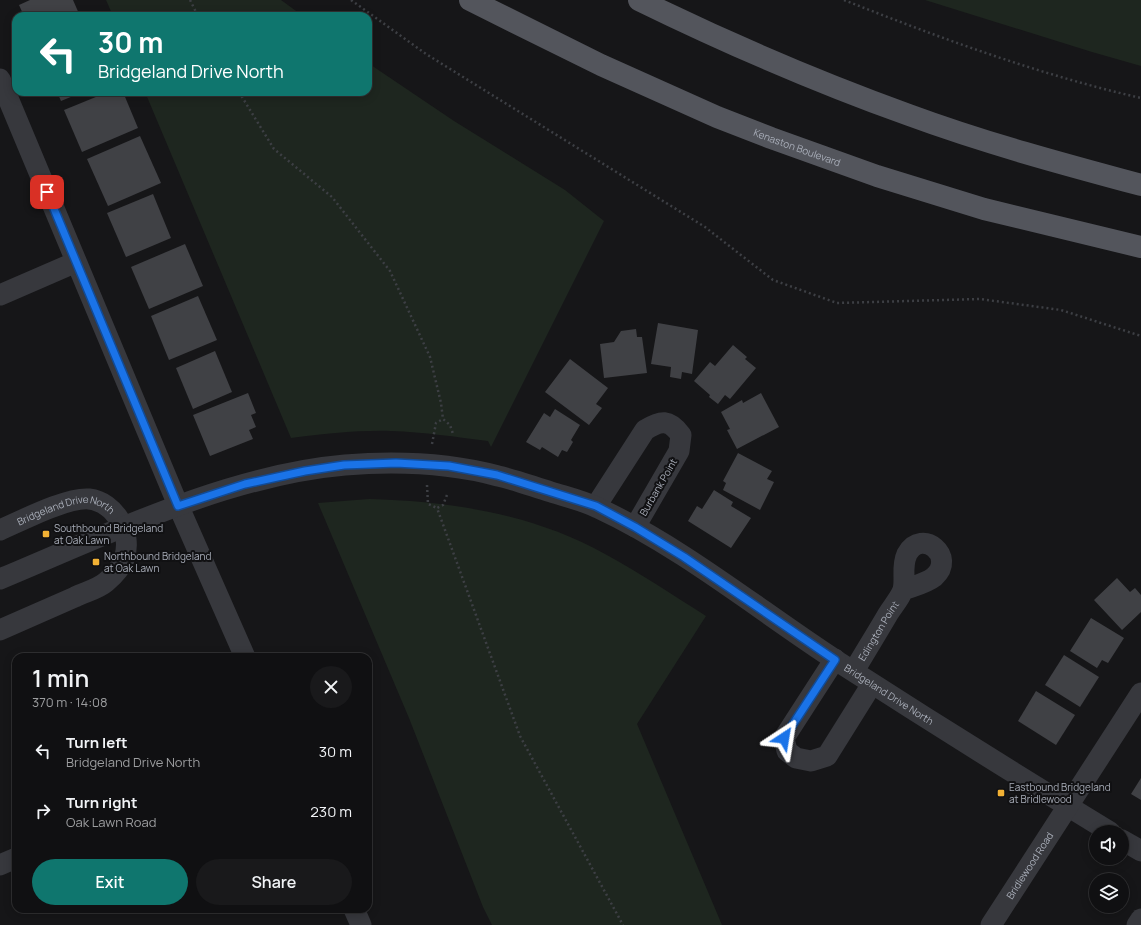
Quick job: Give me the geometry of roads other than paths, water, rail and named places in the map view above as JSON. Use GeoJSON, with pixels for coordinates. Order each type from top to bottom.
{"type":"FeatureCollection","features":[{"type":"Feature","properties":{"kind":"main road","name":"Kenaston Boulevard"},"geometry":{"type":"LineString","coordinates":[[470,0],[551,41],[663,93],[790,145],[877,176],[977,207],[1065,230],[1141,247]]}},
{"type":"Feature","properties":{"kind":"main road"},"geometry":{"type":"LineString","coordinates":[[639,0],[755,54],[909,115],[985,141],[1141,185]]}},
{"type":"Feature","properties":{"kind":"street"},"geometry":{"type":"LineString","coordinates":[[0,79],[178,506],[243,653]]}},
{"type":"Feature","properties":{"kind":"street"},"geometry":{"type":"LineString","coordinates":[[0,294],[76,262]]}},
{"type":"Feature","properties":{"kind":"street","name":"Burbank Point"},"geometry":{"type":"LineString","coordinates":[[596,506],[645,430],[655,424],[664,422],[674,426],[681,435],[679,451],[635,527]]}},
{"type":"Feature","properties":{"kind":"street","name":"Bridgeland Drive North"},"geometry":{"type":"LineString","coordinates":[[0,579],[178,506],[245,484],[305,471],[344,465],[396,463],[449,466],[497,475],[596,506],[635,527],[684,557],[872,684],[1099,825]]}},
{"type":"Feature","properties":{"kind":"street","name":"Bridgeland Drive North"},"geometry":{"type":"LineString","coordinates":[[0,530],[70,501],[88,499],[104,503],[117,516],[124,527],[126,544],[124,558],[119,569],[104,584],[0,630]]}},
{"type":"Feature","properties":{"kind":"street","name":"Edington Point"},"geometry":{"type":"LineString","coordinates":[[854,671],[903,590]]}},
{"type":"Feature","properties":{"kind":"street"},"geometry":{"type":"LineString","coordinates":[[835,660],[784,738],[787,750],[796,758],[811,761],[827,756],[872,684]]}},
{"type":"Feature","properties":{"kind":"street","name":"Bridlewood Road"},"geometry":{"type":"LineString","coordinates":[[991,925],[1141,693]]}},
{"type":"Feature","properties":{"kind":"street"},"geometry":{"type":"LineString","coordinates":[[1129,844],[1141,851]]}},
{"type":"Feature","properties":{"kind":"street"},"geometry":{"type":"LineString","coordinates":[[0,865],[12,860]]}},
{"type":"Feature","properties":{"kind":"street"},"geometry":{"type":"LineString","coordinates":[[356,913],[361,925]]}},
{"type":"Feature","properties":{"kind":"street"},"geometry":{"type":"LineString","coordinates":[[1137,925],[1141,919]]}},
{"type":"Feature","properties":{"kind":"place","name":"Southbound Bridgeland at Oak Lawn"},"geometry":{"type":"Point","coordinates":[46,534]}},
{"type":"Feature","properties":{"kind":"place","name":"Northbound Bridgeland at Oak Lawn"},"geometry":{"type":"Point","coordinates":[96,562]}},
{"type":"Feature","properties":{"kind":"place","name":"Eastbound Bridgeland at Bridlewood"},"geometry":{"type":"Point","coordinates":[1001,793]}}]}
